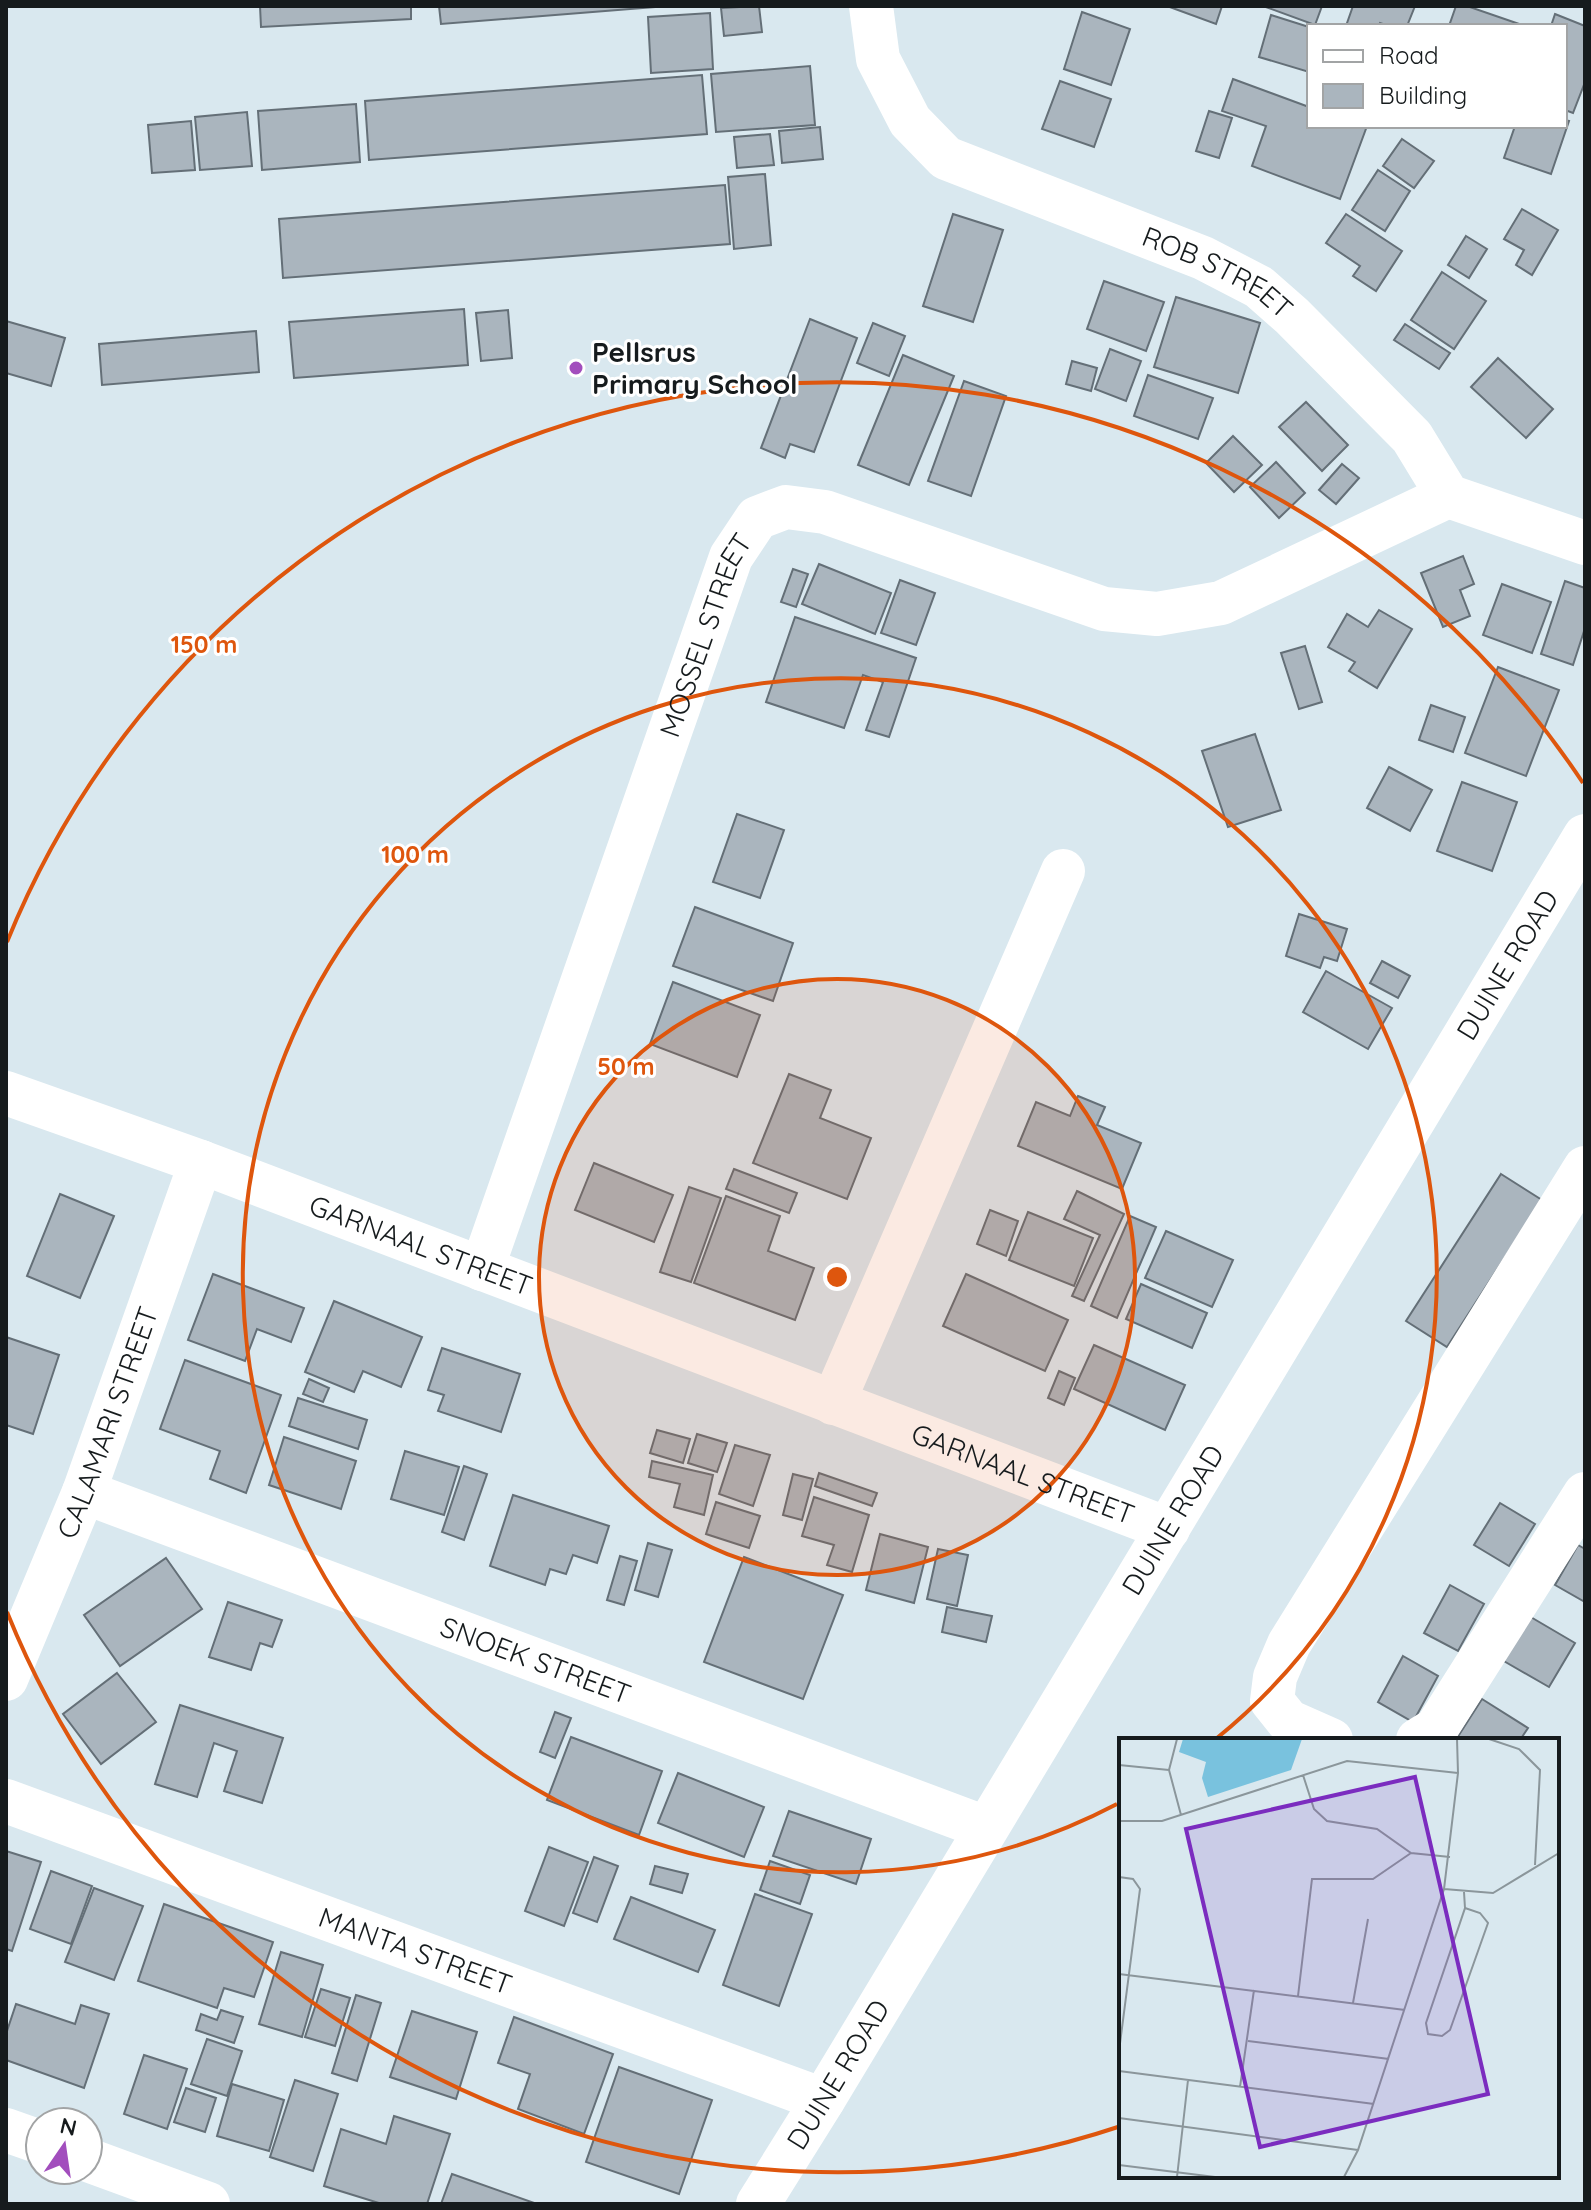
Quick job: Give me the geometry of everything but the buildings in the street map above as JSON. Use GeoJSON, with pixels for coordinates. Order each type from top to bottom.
{"type":"FeatureCollection","features":[{"type":"Feature","properties":{"kind":"street","name":"ROB STREET"},"geometry":{"type":"LineString","coordinates":[[871,6],[878,59],[910,121],[946,158],[1203,258],[1259,287],[1412,437],[1448,496]]}},
{"type":"Feature","properties":{"kind":"street"},"geometry":{"type":"LineString","coordinates":[[1448,496],[1585,543]]}},
{"type":"Feature","properties":{"kind":"street","name":"MOSSEL STREET"},"geometry":{"type":"LineString","coordinates":[[482,1269],[731,557],[757,518],[786,507],[825,512],[1104,609],[1157,614],[1221,603],[1448,496]]}},
{"type":"Feature","properties":{"kind":"street","name":"DUINE ROAD"},"geometry":{"type":"LineString","coordinates":[[758,2204],[1585,836]]}},
{"type":"Feature","properties":{"kind":"street"},"geometry":{"type":"LineString","coordinates":[[833,1403],[1063,871]]}},
{"type":"Feature","properties":{"kind":"street","name":"GARNAAL STREET"},"geometry":{"type":"LineString","coordinates":[[6,1093],[201,1162],[1168,1529]]}},
{"type":"Feature","properties":{"kind":"street","name":"CALAMARI STREET"},"geometry":{"type":"LineString","coordinates":[[6,1679],[84,1492],[201,1162]]}},
{"type":"Feature","properties":{"kind":"street"},"geometry":{"type":"LineString","coordinates":[[1326,1738],[1288,1721],[1272,1701],[1275,1677],[1289,1644],[1585,1168]]}},
{"type":"Feature","properties":{"kind":"street","name":"SNOEK STREET"},"geometry":{"type":"LineString","coordinates":[[84,1492],[986,1828]]}},
{"type":"Feature","properties":{"kind":"street"},"geometry":{"type":"LineString","coordinates":[[1421,1738],[1436,1729],[1585,1494]]}},
{"type":"Feature","properties":{"kind":"street","name":"MANTA STREET"},"geometry":{"type":"LineString","coordinates":[[6,1801],[823,2100]]}},
{"type":"Feature","properties":{"kind":"street"},"geometry":{"type":"LineString","coordinates":[[104,2166],[208,2204]]}},
{"type":"Feature","properties":{"kind":"place","name":"Pellsrus Primary School"},"geometry":{"type":"Point","coordinates":[576,368]}}]}
